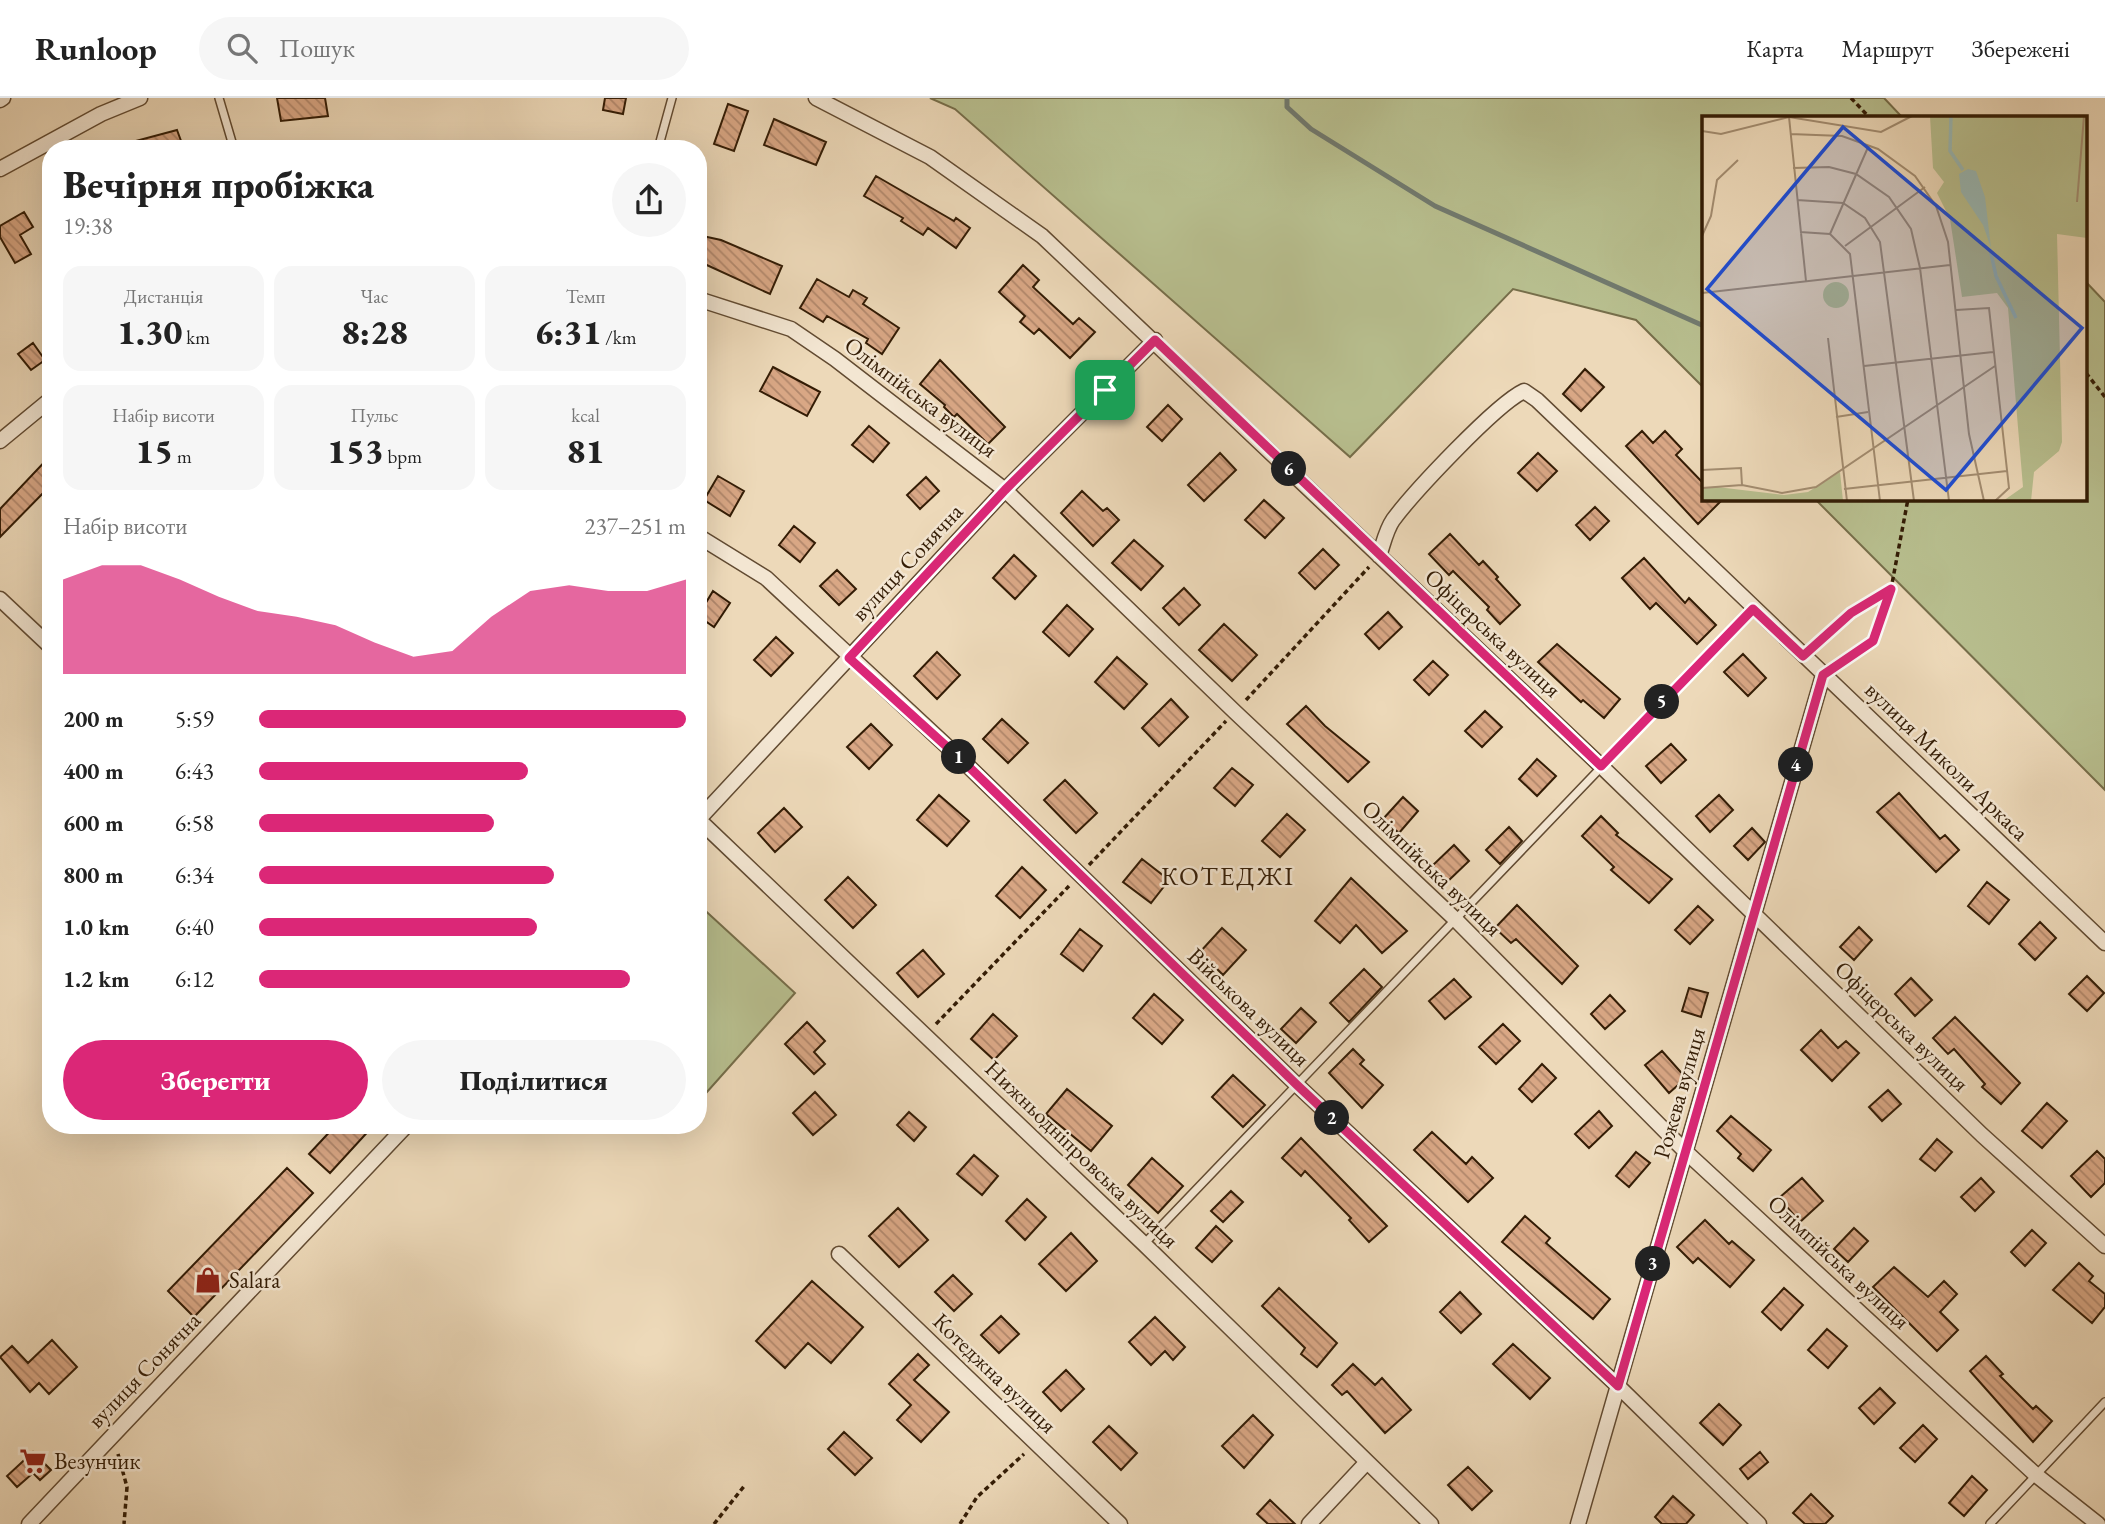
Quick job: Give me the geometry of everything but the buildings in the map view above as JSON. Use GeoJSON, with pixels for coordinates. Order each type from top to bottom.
{"type":"FeatureCollection","features":[{"type":"Feature","properties":{"kind":"street"},"geometry":{"type":"LineString","coordinates":[[53,140],[89,120],[140,98]]}},
{"type":"Feature","properties":{"kind":"street","name":"Офіцерська вулиця"},"geometry":{"type":"LineString","coordinates":[[816,98],[930,157],[1042,236],[1155,340],[1601,766],[1982,1135],[2105,1246]]}},
{"type":"Feature","properties":{"kind":"street"},"geometry":{"type":"LineString","coordinates":[[0,169],[42,146]]}},
{"type":"Feature","properties":{"kind":"street","name":"Олімпійська вулиця"},"geometry":{"type":"LineString","coordinates":[[707,302],[791,329],[835,359],[1005,490],[1456,920],[1686,1152],[2036,1475],[2098,1524]]}},
{"type":"Feature","properties":{"kind":"street","name":"вулиця Сонячна"},"geometry":{"type":"LineString","coordinates":[[707,810],[1005,490],[1155,340]]}},
{"type":"Feature","properties":{"kind":"street","name":"вулиця Миколи Аркаса"},"geometry":{"type":"LineString","coordinates":[[1379,556],[1391,522],[1463,445],[1513,396],[1524,391],[1538,400],[1753,609],[2105,943]]}},
{"type":"Feature","properties":{"kind":"street"},"geometry":{"type":"LineString","coordinates":[[0,441],[42,406]]}},
{"type":"Feature","properties":{"kind":"street","name":"Військова вулиця"},"geometry":{"type":"LineString","coordinates":[[707,542],[766,578],[966,764],[1297,1085],[1618,1386],[1759,1524]]}},
{"type":"Feature","properties":{"kind":"street"},"geometry":{"type":"LineString","coordinates":[[0,598],[42,638]]}},
{"type":"Feature","properties":{"kind":"street","name":"Рожева вулиця"},"geometry":{"type":"LineString","coordinates":[[1578,1524],[1823,675]]}},
{"type":"Feature","properties":{"kind":"street","name":"Нижньодніпровська вулиця"},"geometry":{"type":"LineString","coordinates":[[707,829],[1144,1244],[1431,1524]]}},
{"type":"Feature","properties":{"kind":"street","name":"вулиця Сонячна"},"geometry":{"type":"LineString","coordinates":[[29,1524],[398,1134]]}},
{"type":"Feature","properties":{"kind":"street","name":"Котеджна вулиця"},"geometry":{"type":"LineString","coordinates":[[839,1254],[1120,1524]]}},
{"type":"Feature","properties":{"kind":"street"},"geometry":{"type":"LineString","coordinates":[[1309,1524],[1366,1463]]}},
{"type":"Feature","properties":{"kind":"lane"},"geometry":{"type":"LineString","coordinates":[[219,98],[231,140]]}},
{"type":"Feature","properties":{"kind":"lane"},"geometry":{"type":"LineString","coordinates":[[660,140],[672,98]]}},
{"type":"Feature","properties":{"kind":"lane"},"geometry":{"type":"LineString","coordinates":[[1144,1244],[1753,609]]}},
{"type":"Feature","properties":{"kind":"lane"},"geometry":{"type":"LineString","coordinates":[[1990,1524],[2105,1402]]}},
{"type":"Feature","properties":{"kind":"path"},"geometry":{"type":"LineString","coordinates":[[1851,98],[1869,116]]}},
{"type":"Feature","properties":{"kind":"path"},"geometry":{"type":"LineString","coordinates":[[2088,376],[2105,397]]}},
{"type":"Feature","properties":{"kind":"path"},"geometry":{"type":"LineString","coordinates":[[1823,675],[1873,641],[1891,589],[1908,500]]}},
{"type":"Feature","properties":{"kind":"path"},"geometry":{"type":"LineString","coordinates":[[925,1036],[1235,712],[1379,556]]}},
{"type":"Feature","properties":{"kind":"path"},"geometry":{"type":"LineString","coordinates":[[1803,656],[1851,613],[1891,589]]}},
{"type":"Feature","properties":{"kind":"path"},"geometry":{"type":"LineString","coordinates":[[960,1524],[977,1497],[1036,1443]]}},
{"type":"Feature","properties":{"kind":"path"},"geometry":{"type":"LineString","coordinates":[[118,1454],[127,1487],[124,1524]]}},
{"type":"Feature","properties":{"kind":"path"},"geometry":{"type":"LineString","coordinates":[[714,1524],[745,1485]]}},
{"type":"Feature","properties":{"kind":"green space"},"geometry":{"type":"Polygon","coordinates":[[[930,98],[1884,98],[1901,116],[1702,116],[1702,386],[1636,320],[1513,289],[1350,457],[955,109],[930,98]]]}},
{"type":"Feature","properties":{"kind":"green space"},"geometry":{"type":"Polygon","coordinates":[[[2088,284],[2105,302],[2105,790],[1816,500],[2088,500],[2088,284]]]}},
{"type":"Feature","properties":{"kind":"green space"},"geometry":{"type":"Polygon","coordinates":[[[707,912],[795,993],[707,1092],[707,912]]]}},
{"type":"Feature","properties":{"kind":"waterway"},"geometry":{"type":"LineString","coordinates":[[1287,98],[1287,107],[1311,129],[1435,206],[1702,325]]}},
{"type":"Feature","properties":{"kind":"place","name":"Salara"},"geometry":{"type":"Point","coordinates":[208,1280]}},
{"type":"Feature","properties":{"kind":"place","name":"Везунчик"},"geometry":{"type":"Point","coordinates":[33,1461]}},
{"type":"Feature","properties":{"kind":"district","name":"КОТЕДЖІ"},"geometry":{"type":"Point","coordinates":[1228,876]}},
{"type":"Feature","properties":{"kind":"route"},"geometry":{"type":"LineString","coordinates":[[1155,340],[1601,766],[1753,609],[1803,656],[1851,613],[1891,589],[1873,641],[1823,675],[1618,1386],[1297,1085],[966,764],[849,658],[1005,490],[1105,390],[1155,340]]}}]}
